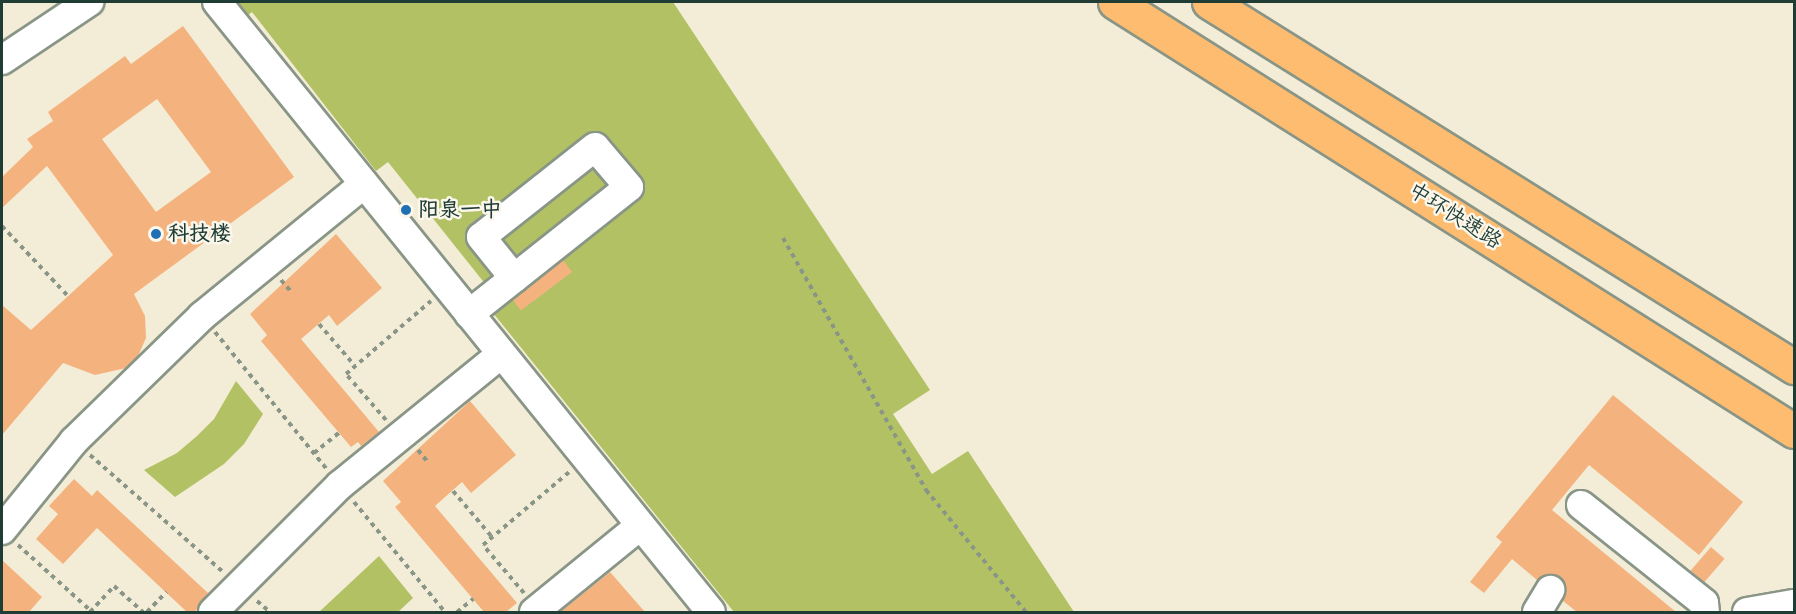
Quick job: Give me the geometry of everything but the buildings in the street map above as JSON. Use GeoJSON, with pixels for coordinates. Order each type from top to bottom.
{"type":"FeatureCollection","features":[{"type":"Feature","properties":{"kind":"main road","name":"中环快速路"},"geometry":{"type":"LineString","coordinates":[[1115,2],[1794,431]]}},
{"type":"Feature","properties":{"kind":"main road"},"geometry":{"type":"LineString","coordinates":[[1209,2],[1794,367]]}},
{"type":"Feature","properties":{"kind":"lane"},"geometry":{"type":"LineString","coordinates":[[2,60],[89,2]]}},
{"type":"Feature","properties":{"kind":"lane"},"geometry":{"type":"LineString","coordinates":[[217,2],[711,612]]}},
{"type":"Feature","properties":{"kind":"lane"},"geometry":{"type":"LineString","coordinates":[[469,314],[629,187],[595,147],[481,237],[514,278]]}},
{"type":"Feature","properties":{"kind":"lane"},"geometry":{"type":"LineString","coordinates":[[6,534],[74,441],[202,316],[364,184]]}},
{"type":"Feature","properties":{"kind":"lane"},"geometry":{"type":"LineString","coordinates":[[213,612],[238,584],[340,485],[501,354]]}},
{"type":"Feature","properties":{"kind":"lane"},"geometry":{"type":"LineString","coordinates":[[1581,505],[1704,603],[1705,612]]}},
{"type":"Feature","properties":{"kind":"lane"},"geometry":{"type":"LineString","coordinates":[[536,611],[640,526]]}},
{"type":"Feature","properties":{"kind":"lane"},"geometry":{"type":"LineString","coordinates":[[1747,612],[1794,604]]}},
{"type":"Feature","properties":{"kind":"path"},"geometry":{"type":"LineString","coordinates":[[2,226],[68,296]]}},
{"type":"Feature","properties":{"kind":"path"},"geometry":{"type":"LineString","coordinates":[[783,238],[926,490],[1026,612]]}},
{"type":"Feature","properties":{"kind":"path"},"geometry":{"type":"LineString","coordinates":[[400,437],[346,374],[448,287]]}},
{"type":"Feature","properties":{"kind":"path"},"geometry":{"type":"LineString","coordinates":[[202,316],[445,612]]}},
{"type":"Feature","properties":{"kind":"path"},"geometry":{"type":"LineString","coordinates":[[318,324],[355,366]]}},
{"type":"Feature","properties":{"kind":"path"},"geometry":{"type":"LineString","coordinates":[[314,453],[339,433]]}},
{"type":"Feature","properties":{"kind":"path"},"geometry":{"type":"LineString","coordinates":[[74,441],[270,612]]}},
{"type":"Feature","properties":{"kind":"path"},"geometry":{"type":"LineString","coordinates":[[536,611],[483,544],[585,458]]}},
{"type":"Feature","properties":{"kind":"path"},"geometry":{"type":"LineString","coordinates":[[453,491],[492,537]]}},
{"type":"Feature","properties":{"kind":"path"},"geometry":{"type":"LineString","coordinates":[[6,534],[90,612],[114,586],[145,612],[166,592]]}},
{"type":"Feature","properties":{"kind":"path"},"geometry":{"type":"LineString","coordinates":[[458,612],[473,600]]}},
{"type":"Feature","properties":{"kind":"green space"},"geometry":{"type":"Polygon","coordinates":[[[233,2],[673,2],[930,390],[893,414],[932,474],[968,451],[1074,612],[734,612],[493,313],[502,305],[388,162],[376,171],[252,12],[246,17],[233,2]]]}},
{"type":"Feature","properties":{"kind":"green space"},"geometry":{"type":"Polygon","coordinates":[[[236,381],[263,414],[244,444],[224,464],[175,497],[144,470],[177,453],[197,436],[214,419],[236,381]]]}},
{"type":"Feature","properties":{"kind":"green space"},"geometry":{"type":"Polygon","coordinates":[[[379,556],[413,598],[398,612],[319,612],[379,556]]]}},
{"type":"Feature","properties":{"kind":"place","name":"阳泉一中"},"geometry":{"type":"Point","coordinates":[406,210]}},
{"type":"Feature","properties":{"kind":"place","name":"科技楼"},"geometry":{"type":"Point","coordinates":[156,234]}}]}
